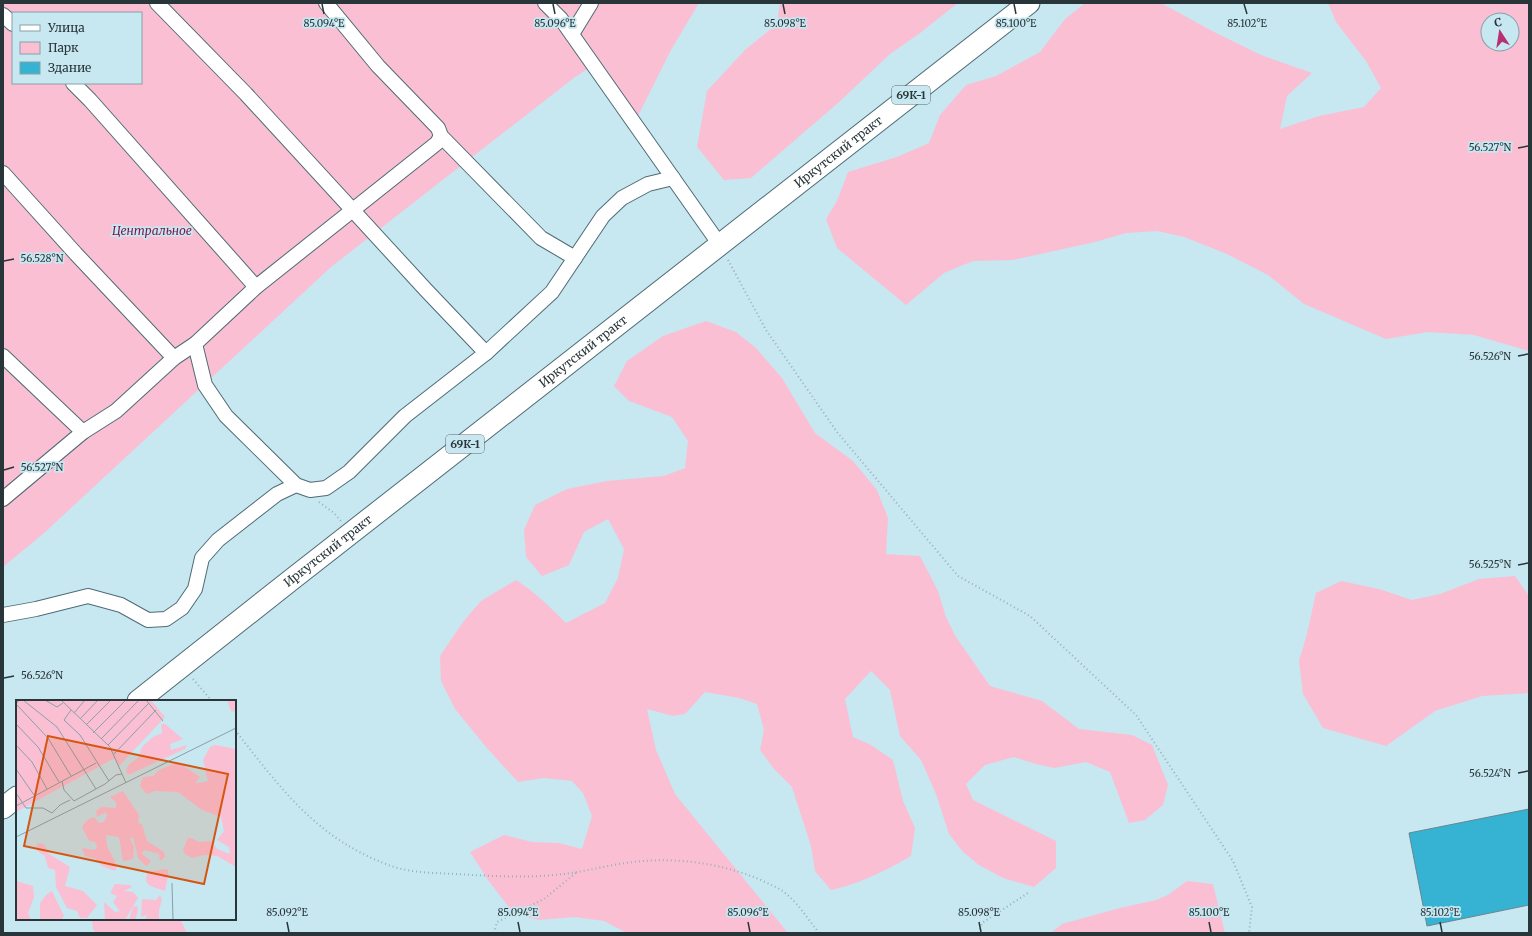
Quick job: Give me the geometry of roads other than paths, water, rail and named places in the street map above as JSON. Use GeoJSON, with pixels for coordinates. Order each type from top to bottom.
{"type":"FeatureCollection","features":[{"type":"Feature","properties":{"kind":"main road","name":"Иркутский тракт"},"geometry":{"type":"LineString","coordinates":[[139,700],[1029,3]]}},
{"type":"Feature","properties":{"kind":"main road"},"geometry":{"type":"LineString","coordinates":[[3,808],[16,798]]}},
{"type":"Feature","properties":{"kind":"street"},"geometry":{"type":"LineString","coordinates":[[157,3],[246,94],[486,353]]}},
{"type":"Feature","properties":{"kind":"street"},"geometry":{"type":"LineString","coordinates":[[326,3],[378,66],[438,128],[441,136],[541,238],[575,258]]}},
{"type":"Feature","properties":{"kind":"street"},"geometry":{"type":"LineString","coordinates":[[545,3],[561,19],[572,34],[720,246]]}},
{"type":"Feature","properties":{"kind":"street"},"geometry":{"type":"LineString","coordinates":[[572,34],[591,3]]}},
{"type":"Feature","properties":{"kind":"street"},"geometry":{"type":"LineString","coordinates":[[3,15],[12,23]]}},
{"type":"Feature","properties":{"kind":"street"},"geometry":{"type":"LineString","coordinates":[[74,84],[90,100],[256,287]]}},
{"type":"Feature","properties":{"kind":"street"},"geometry":{"type":"LineString","coordinates":[[3,498],[83,432],[116,411],[174,358],[195,344],[256,287],[437,143],[441,136]]}},
{"type":"Feature","properties":{"kind":"street"},"geometry":{"type":"LineString","coordinates":[[3,173],[76,254],[174,358]]}},
{"type":"Feature","properties":{"kind":"street"},"geometry":{"type":"LineString","coordinates":[[195,344],[205,385],[226,416],[296,485],[310,490],[326,488],[349,472],[405,416],[486,353],[552,292],[603,216],[622,198],[648,184],[673,178]]}},
{"type":"Feature","properties":{"kind":"street"},"geometry":{"type":"LineString","coordinates":[[3,356],[83,432]]}},
{"type":"Feature","properties":{"kind":"street"},"geometry":{"type":"LineString","coordinates":[[3,614],[36,609],[88,596],[121,605],[148,620],[166,618],[182,608],[195,589],[202,558],[218,540],[277,494],[296,485]]}},
{"type":"Feature","properties":{"kind":"park label","name":"Центральное"},"geometry":{"type":"Point","coordinates":[152,231]}}]}
